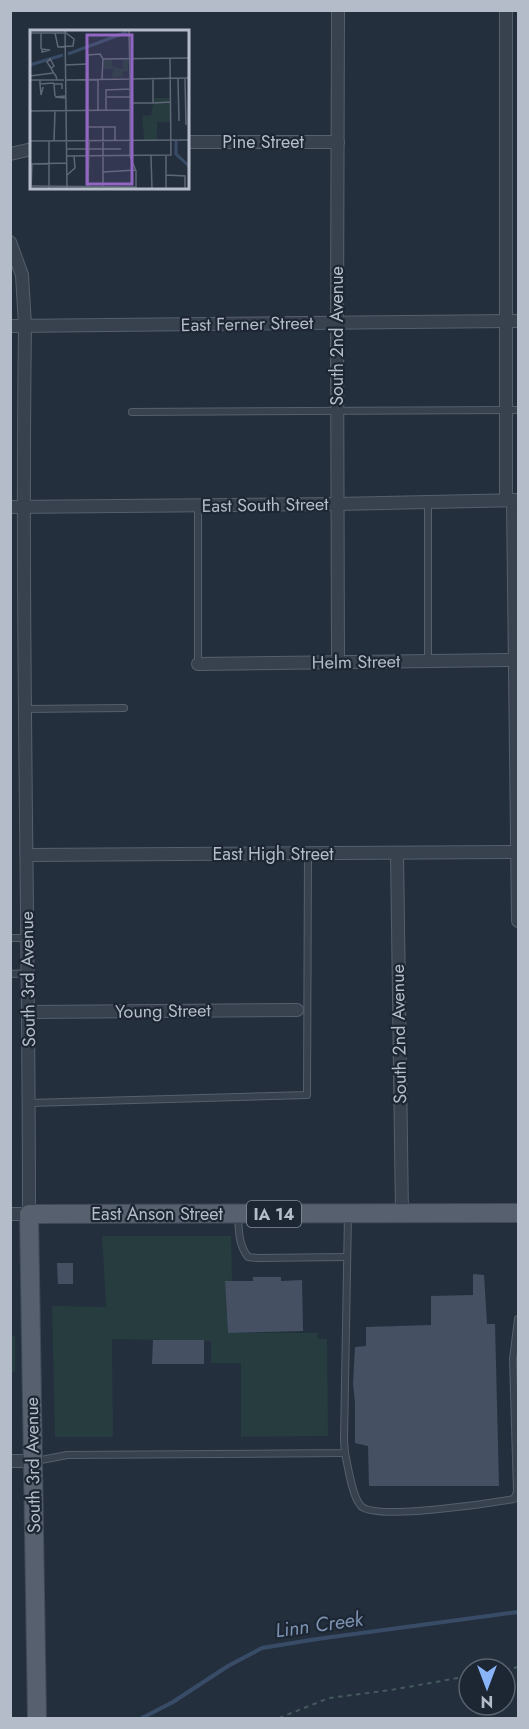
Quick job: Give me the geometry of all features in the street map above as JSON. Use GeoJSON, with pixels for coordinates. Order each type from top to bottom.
{"type":"FeatureCollection","features":[{"type":"Feature","properties":{"kind":"main road","name":"East Anson Street"},"geometry":{"type":"LineString","coordinates":[[29,1214],[519,1213]]}},
{"type":"Feature","properties":{"kind":"main road","name":"South 3rd Avenue"},"geometry":{"type":"LineString","coordinates":[[29,1214],[37,1719]]}},
{"type":"Feature","properties":{"kind":"street","name":"South 2nd Avenue"},"geometry":{"type":"LineString","coordinates":[[338,10],[338,662]]}},
{"type":"Feature","properties":{"kind":"street"},"geometry":{"type":"LineString","coordinates":[[506,10],[519,921]]}},
{"type":"Feature","properties":{"kind":"street","name":"Pine Street"},"geometry":{"type":"LineString","coordinates":[[189,142],[338,142]]}},
{"type":"Feature","properties":{"kind":"street"},"geometry":{"type":"LineString","coordinates":[[10,154],[30,149]]}},
{"type":"Feature","properties":{"kind":"street","name":"South 3rd Avenue"},"geometry":{"type":"LineString","coordinates":[[10,242],[22,275],[25,326],[24,507],[29,1214]]}},
{"type":"Feature","properties":{"kind":"street","name":"East Ferner Street"},"geometry":{"type":"LineString","coordinates":[[10,326],[512,321]]}},
{"type":"Feature","properties":{"kind":"street","name":"East South Street"},"geometry":{"type":"LineString","coordinates":[[10,507],[512,500]]}},
{"type":"Feature","properties":{"kind":"street","name":"Helm Street"},"geometry":{"type":"LineString","coordinates":[[198,664],[515,660]]}},
{"type":"Feature","properties":{"kind":"street","name":"East High Street"},"geometry":{"type":"LineString","coordinates":[[27,855],[518,852]]}},
{"type":"Feature","properties":{"kind":"street","name":"South 2nd Avenue"},"geometry":{"type":"LineString","coordinates":[[397,853],[402,1214]]}},
{"type":"Feature","properties":{"kind":"street","name":"Young Street"},"geometry":{"type":"LineString","coordinates":[[29,1012],[297,1010]]}},
{"type":"Feature","properties":{"kind":"street","name":"East Anson Street"},"geometry":{"type":"LineString","coordinates":[[10,1214],[29,1214]]}},
{"type":"Feature","properties":{"kind":"street"},"geometry":{"type":"LineString","coordinates":[[10,1461],[33,1461]]}},
{"type":"Feature","properties":{"kind":"lane"},"geometry":{"type":"LineString","coordinates":[[132,412],[512,410]]}},
{"type":"Feature","properties":{"kind":"lane"},"geometry":{"type":"LineString","coordinates":[[428,502],[428,661]]}},
{"type":"Feature","properties":{"kind":"lane"},"geometry":{"type":"LineString","coordinates":[[198,506],[198,664]]}},
{"type":"Feature","properties":{"kind":"lane"},"geometry":{"type":"LineString","coordinates":[[25,709],[124,708]]}},
{"type":"Feature","properties":{"kind":"lane"},"geometry":{"type":"LineString","coordinates":[[29,1103],[307,1095],[308,854]]}},
{"type":"Feature","properties":{"kind":"lane"},"geometry":{"type":"LineString","coordinates":[[10,938],[28,938]]}},
{"type":"Feature","properties":{"kind":"lane"},"geometry":{"type":"LineString","coordinates":[[10,974],[28,973]]}},
{"type":"Feature","properties":{"kind":"lane"},"geometry":{"type":"LineString","coordinates":[[238,1214],[242,1250],[248,1257],[347,1257]]}},
{"type":"Feature","properties":{"kind":"lane"},"geometry":{"type":"LineString","coordinates":[[348,1214],[344,1440],[353,1488],[361,1507],[370,1511],[391,1513],[514,1499],[517,1492],[516,1387],[513,1359],[519,1318]]}},
{"type":"Feature","properties":{"kind":"lane"},"geometry":{"type":"LineString","coordinates":[[33,1461],[67,1455],[345,1453]]}},
{"type":"Feature","properties":{"kind":"path"},"geometry":{"type":"LineString","coordinates":[[279,1719],[329,1698],[457,1678]]}},
{"type":"Feature","properties":{"kind":"green space"},"geometry":{"type":"Polygon","coordinates":[[[102,1236],[231,1236],[232,1281],[225,1282],[228,1333],[318,1333],[318,1339],[327,1339],[328,1436],[241,1437],[241,1363],[211,1363],[211,1341],[112,1339],[113,1437],[55,1437],[52,1306],[106,1307],[102,1236]]]}},
{"type":"Feature","properties":{"kind":"green space"},"geometry":{"type":"Polygon","coordinates":[[[10,1336],[15,1336],[15,1372],[11,1372],[10,1336]]]}},
{"type":"Feature","properties":{"kind":"building"},"geometry":{"type":"Polygon","coordinates":[[[57,1263],[73,1263],[73,1284],[58,1284],[57,1263]]]}},
{"type":"Feature","properties":{"kind":"building"},"geometry":{"type":"Polygon","coordinates":[[[473,1274],[484,1275],[487,1324],[495,1324],[499,1486],[369,1486],[368,1446],[355,1443],[353,1384],[355,1347],[366,1346],[366,1327],[431,1325],[431,1296],[473,1295],[473,1274]]]}},
{"type":"Feature","properties":{"kind":"building"},"geometry":{"type":"Polygon","coordinates":[[[253,1277],[281,1277],[281,1281],[302,1280],[303,1331],[228,1333],[225,1281],[253,1281],[253,1277]]]}},
{"type":"Feature","properties":{"kind":"building"},"geometry":{"type":"Polygon","coordinates":[[[153,1340],[204,1340],[204,1364],[152,1364],[153,1340]]]}},
{"type":"Feature","properties":{"kind":"waterway","name":"Linn Creek"},"geometry":{"type":"LineString","coordinates":[[142,1718],[262,1648],[518,1612]]}}]}
